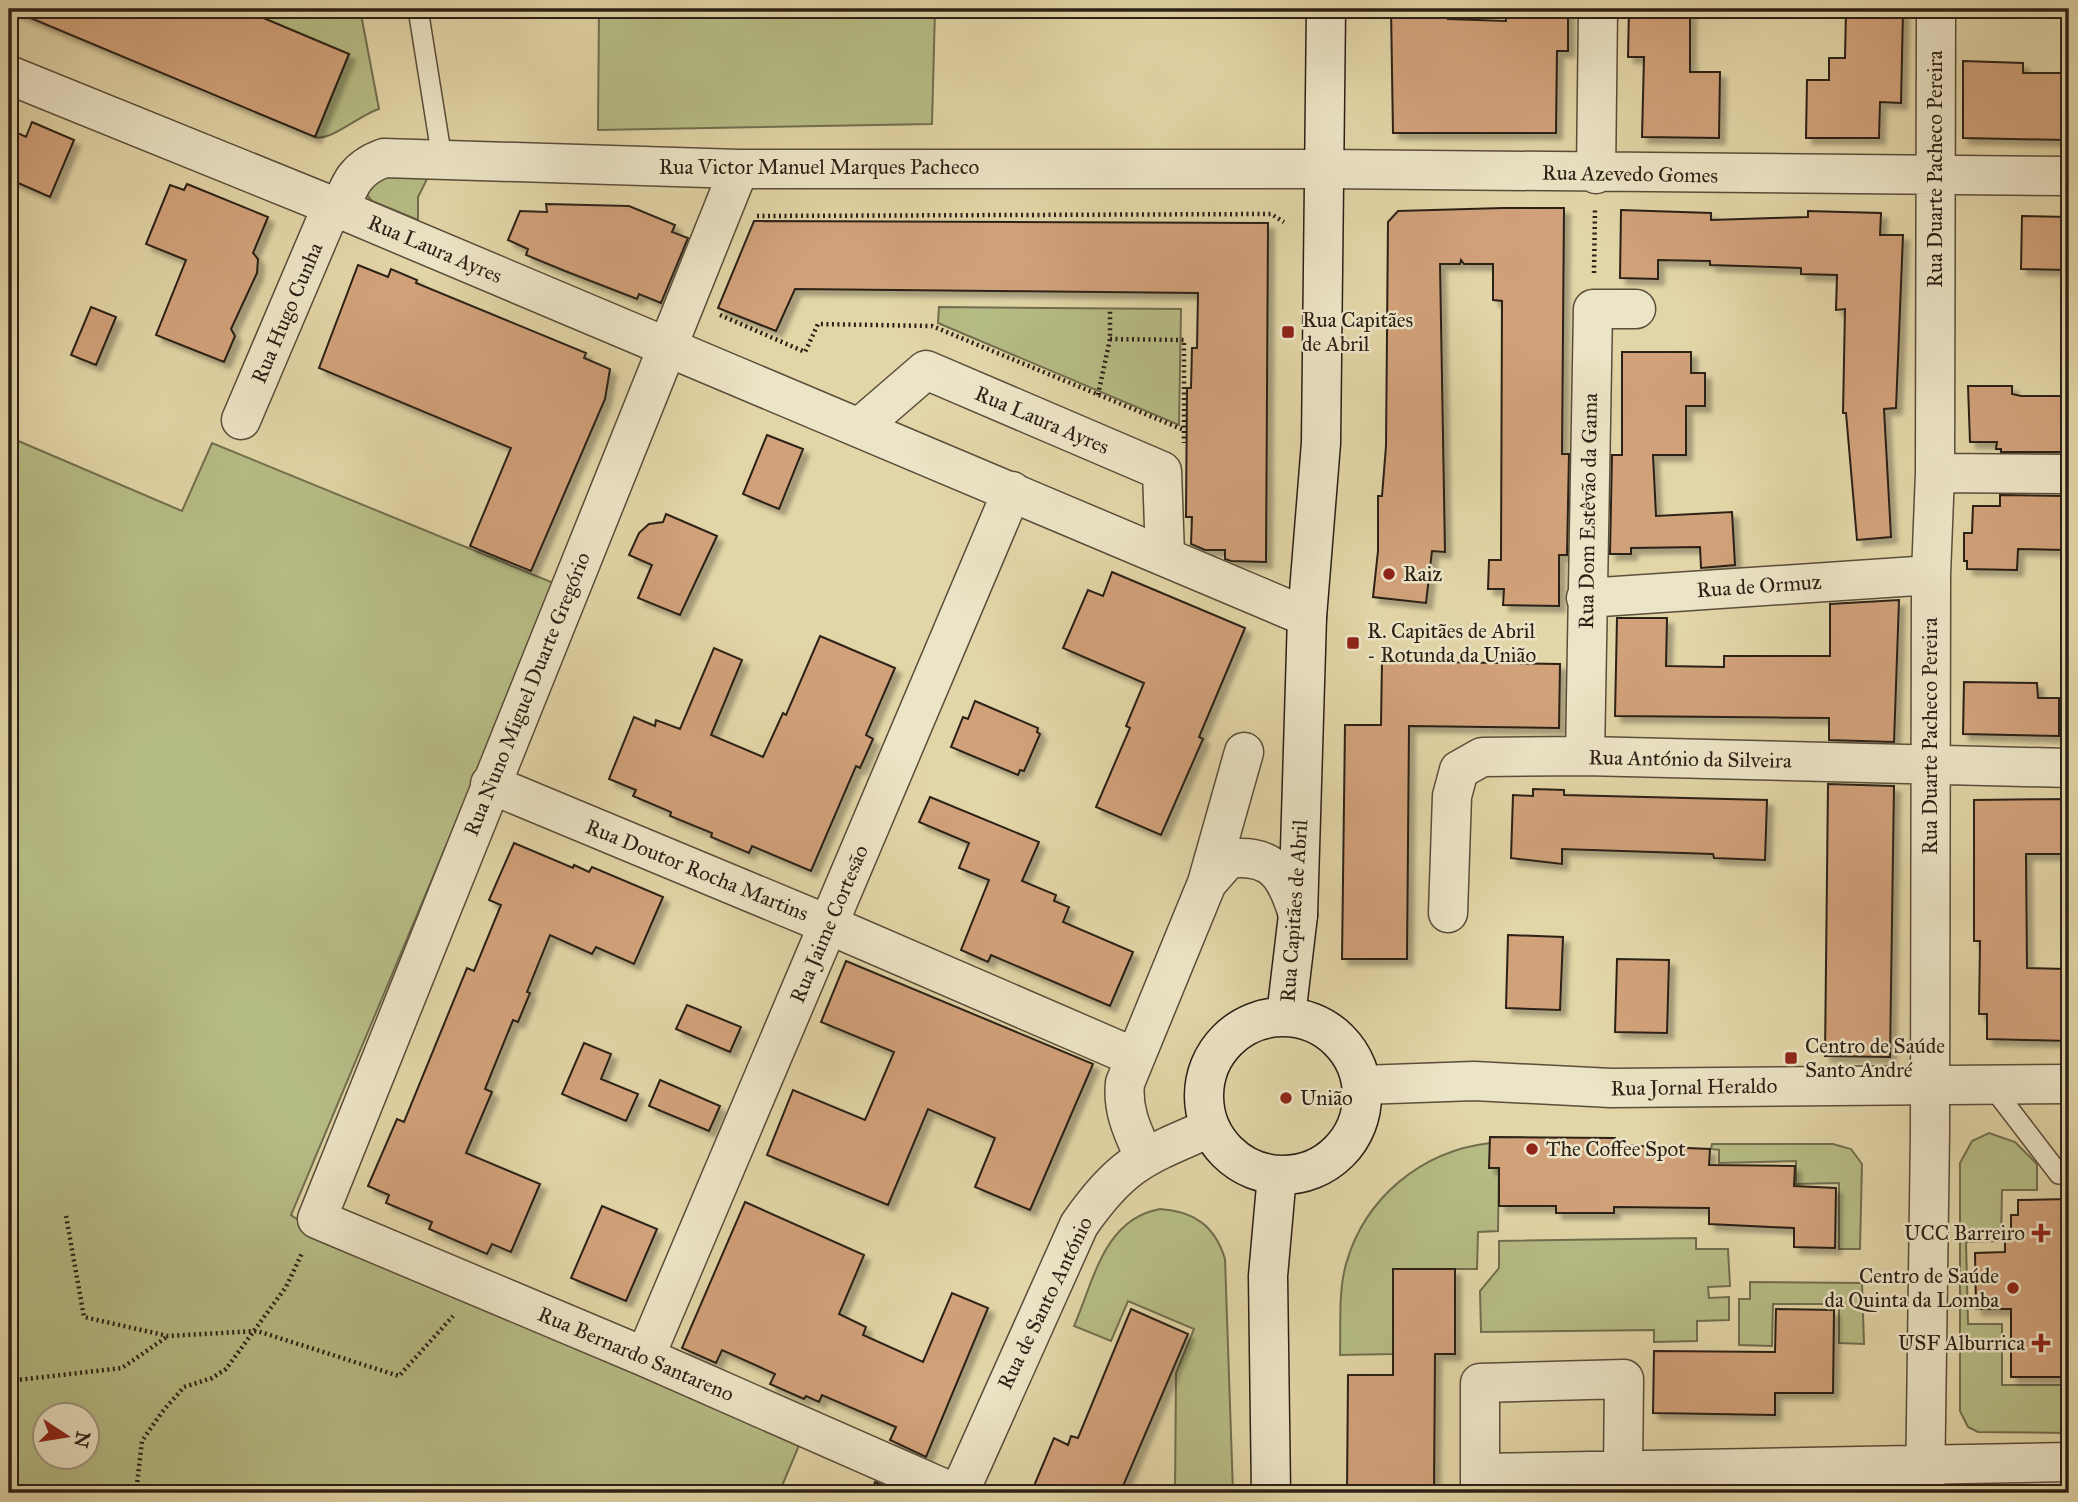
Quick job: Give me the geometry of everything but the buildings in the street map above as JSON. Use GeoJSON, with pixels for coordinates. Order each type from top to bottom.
{"type":"FeatureCollection","features":[{"type":"Feature","properties":{"kind":"street","name":"Rua Capitães de Abril"},"geometry":{"type":"LineString","coordinates":[[1286,1016],[1298,915],[1307,617],[1321,443],[1326,9]]}},
{"type":"Feature","properties":{"kind":"street"},"geometry":{"type":"LineString","coordinates":[[1596,173],[1598,9]]}},
{"type":"Feature","properties":{"kind":"street","name":"Rua Duarte Pacheco Pereira"},"geometry":{"type":"LineString","coordinates":[[1925,1478],[1930,1083],[1931,575],[1935,473],[1936,9]]}},
{"type":"Feature","properties":{"kind":"street","name":"Rua Laura Ayres"},"geometry":{"type":"LineString","coordinates":[[9,75],[336,207],[1307,617]]}},
{"type":"Feature","properties":{"kind":"street","name":"Rua Victor Manuel Marques Pacheco"},"geometry":{"type":"LineString","coordinates":[[336,207],[352,177],[366,164],[384,158],[739,169],[1326,169]]}},
{"type":"Feature","properties":{"kind":"street","name":"Rua Nuno Miguel Duarte Gregório"},"geometry":{"type":"LineString","coordinates":[[317,1219],[490,784],[670,347],[739,169]]}},
{"type":"Feature","properties":{"kind":"street","name":"Rua Azevedo Gomes"},"geometry":{"type":"LineString","coordinates":[[1326,169],[2069,176]]}},
{"type":"Feature","properties":{"kind":"street","name":"Rua Hugo Cunha"},"geometry":{"type":"LineString","coordinates":[[242,420],[336,207]]}},
{"type":"Feature","properties":{"kind":"street"},"geometry":{"type":"LineString","coordinates":[[1593,309],[1636,309]]}},
{"type":"Feature","properties":{"kind":"street","name":"Rua Dom Estêvão da Gama"},"geometry":{"type":"LineString","coordinates":[[1585,756],[1593,309]]}},
{"type":"Feature","properties":{"kind":"street","name":"Rua Laura Ayres"},"geometry":{"type":"LineString","coordinates":[[860,427],[926,370],[1162,471],[1165,555]]}},
{"type":"Feature","properties":{"kind":"street"},"geometry":{"type":"LineString","coordinates":[[1935,473],[2069,474]]}},
{"type":"Feature","properties":{"kind":"street","name":"Rua Jaime Cortesão"},"geometry":{"type":"LineString","coordinates":[[645,1357],[1012,491]]}},
{"type":"Feature","properties":{"kind":"street","name":"Rua de Ormuz"},"geometry":{"type":"LineString","coordinates":[[1586,598],[1931,575]]}},
{"type":"Feature","properties":{"kind":"street"},"geometry":{"type":"LineString","coordinates":[[1144,1157],[1123,1102],[1125,1083],[1207,883],[1244,752]]}},
{"type":"Feature","properties":{"kind":"street","name":"Rua António da Silveira"},"geometry":{"type":"LineString","coordinates":[[1448,913],[1452,796],[1459,770],[1482,757],[1585,756],[2069,768]]}},
{"type":"Feature","properties":{"kind":"street","name":"Rua Doutor Rocha Martins"},"geometry":{"type":"LineString","coordinates":[[490,784],[829,925],[1134,1057]]}},
{"type":"Feature","properties":{"kind":"street"},"geometry":{"type":"LineString","coordinates":[[1207,883],[1228,859],[1258,858],[1276,869],[1291,892],[1298,915]]}},
{"type":"Feature","properties":{"kind":"street","name":"Rua Capitães de Abril"},"geometry":{"type":"LineString","coordinates":[[1286,1016],[1307,1020],[1336,1037],[1356,1063],[1362,1085],[1357,1125],[1348,1142],[1334,1157],[1317,1168],[1277,1175],[1256,1171],[1237,1161],[1222,1146],[1210,1128],[1204,1106],[1205,1083],[1218,1051],[1242,1028],[1263,1018],[1286,1016]]}},
{"type":"Feature","properties":{"kind":"street","name":"Rua Jornal Heraldo"},"geometry":{"type":"LineString","coordinates":[[1362,1085],[1474,1082],[1611,1088],[1930,1083],[2069,1084]]}},
{"type":"Feature","properties":{"kind":"street","name":"Rua de Santo António"},"geometry":{"type":"LineString","coordinates":[[956,1493],[1079,1226],[1105,1189],[1144,1157],[1210,1128]]}},
{"type":"Feature","properties":{"kind":"street"},"geometry":{"type":"LineString","coordinates":[[1272,1493],[1268,1276],[1277,1175]]}},
{"type":"Feature","properties":{"kind":"street","name":"Rua Bernardo Santareno"},"geometry":{"type":"LineString","coordinates":[[317,1219],[645,1357],[956,1493]]}},
{"type":"Feature","properties":{"kind":"street"},"geometry":{"type":"LineString","coordinates":[[1623,1471],[1624,1379],[1480,1383],[1480,1483],[1623,1471],[1925,1478],[2069,1462]]}},
{"type":"Feature","properties":{"kind":"lane"},"geometry":{"type":"LineString","coordinates":[[418,9],[442,159]]}},
{"type":"Feature","properties":{"kind":"lane"},"geometry":{"type":"LineString","coordinates":[[1990,1083],[2059,1174],[2069,1174]]}},
{"type":"Feature","properties":{"kind":"path"},"geometry":{"type":"LineString","coordinates":[[1593,309],[1596,173]]}},
{"type":"Feature","properties":{"kind":"path"},"geometry":{"type":"LineString","coordinates":[[753,216],[1271,214],[1283,219],[1287,229]]}},
{"type":"Feature","properties":{"kind":"path"},"geometry":{"type":"LineString","coordinates":[[1098,394],[1110,339],[1110,309]]}},
{"type":"Feature","properties":{"kind":"path"},"geometry":{"type":"LineString","coordinates":[[712,312],[805,352],[818,324],[932,326],[1184,430]]}},
{"type":"Feature","properties":{"kind":"path"},"geometry":{"type":"LineString","coordinates":[[1110,339],[1184,340],[1184,453]]}},
{"type":"Feature","properties":{"kind":"path"},"geometry":{"type":"LineString","coordinates":[[66,1216],[84,1317],[169,1336],[257,1331],[399,1376],[479,1287]]}},
{"type":"Feature","properties":{"kind":"path"},"geometry":{"type":"LineString","coordinates":[[136,1493],[142,1441],[184,1387],[212,1378],[226,1369],[240,1347],[257,1331],[286,1287],[317,1219]]}},
{"type":"Feature","properties":{"kind":"path"},"geometry":{"type":"LineString","coordinates":[[9,1381],[122,1368],[169,1336]]}},
{"type":"Feature","properties":{"kind":"green space"},"geometry":{"type":"Polygon","coordinates":[[[242,9],[360,9],[379,109],[337,132],[315,137],[349,54],[242,9]]]}},
{"type":"Feature","properties":{"kind":"green space"},"geometry":{"type":"Polygon","coordinates":[[[599,9],[935,9],[932,124],[598,130],[599,9]]]}},
{"type":"Feature","properties":{"kind":"green space"},"geometry":{"type":"Polygon","coordinates":[[[431,171],[418,197],[418,220],[372,201],[364,192],[378,173],[431,171]]]}},
{"type":"Feature","properties":{"kind":"green space"},"geometry":{"type":"Polygon","coordinates":[[[939,307],[1181,309],[1179,425],[938,323],[939,307]]]}},
{"type":"Feature","properties":{"kind":"green space"},"geometry":{"type":"Polygon","coordinates":[[[9,437],[182,511],[212,443],[556,584],[291,1215],[329,1240],[800,1443],[779,1493],[9,1493],[9,437]]]}},
{"type":"Feature","properties":{"kind":"green space"},"geometry":{"type":"Polygon","coordinates":[[[1989,1133],[2015,1142],[2037,1164],[2037,1190],[2002,1190],[2001,1241],[1966,1242],[1968,1324],[2002,1324],[2002,1385],[2069,1385],[2069,1433],[1978,1432],[1968,1427],[1960,1411],[1960,1163],[1972,1141],[1989,1133]]]}},
{"type":"Feature","properties":{"kind":"green space"},"geometry":{"type":"Polygon","coordinates":[[[1490,1143],[1499,1168],[1498,1231],[1478,1232],[1477,1269],[1394,1269],[1393,1354],[1340,1355],[1343,1275],[1355,1240],[1367,1218],[1382,1198],[1420,1167],[1441,1156],[1490,1143]]]}},
{"type":"Feature","properties":{"kind":"green space"},"geometry":{"type":"Polygon","coordinates":[[[1712,1144],[1833,1144],[1851,1149],[1862,1164],[1860,1249],[1839,1249],[1839,1183],[1796,1184],[1796,1161],[1719,1163],[1719,1150],[1711,1149],[1712,1144]]]}},
{"type":"Feature","properties":{"kind":"green space"},"geometry":{"type":"Polygon","coordinates":[[[1160,1209],[1183,1213],[1202,1222],[1221,1247],[1225,1259],[1233,1493],[1175,1493],[1176,1373],[1194,1329],[1128,1301],[1111,1341],[1074,1326],[1095,1271],[1113,1238],[1141,1215],[1160,1209]]]}},
{"type":"Feature","properties":{"kind":"green space"},"geometry":{"type":"Polygon","coordinates":[[[1696,1238],[1696,1249],[1728,1249],[1730,1286],[1708,1287],[1709,1298],[1729,1297],[1729,1320],[1697,1321],[1697,1341],[1654,1342],[1654,1330],[1481,1332],[1480,1291],[1499,1268],[1499,1241],[1696,1238]]]}},
{"type":"Feature","properties":{"kind":"green space"},"geometry":{"type":"Polygon","coordinates":[[[1750,1282],[1862,1283],[1864,1344],[1839,1343],[1839,1304],[1773,1304],[1772,1346],[1739,1345],[1739,1299],[1750,1299],[1750,1282]]]}},
{"type":"Feature","properties":{"kind":"place","name":"Rua Capitães de Abril"},"geometry":{"type":"Point","coordinates":[1288,332]}},
{"type":"Feature","properties":{"kind":"place","name":"Raiz"},"geometry":{"type":"Point","coordinates":[1389,574]}},
{"type":"Feature","properties":{"kind":"place","name":"R. Capitães de Abril - Rotunda da União"},"geometry":{"type":"Point","coordinates":[1353,643]}},
{"type":"Feature","properties":{"kind":"place","name":"Centro de Saúde Santo André"},"geometry":{"type":"Point","coordinates":[1791,1058]}},
{"type":"Feature","properties":{"kind":"place","name":"União"},"geometry":{"type":"Point","coordinates":[1286,1098]}},
{"type":"Feature","properties":{"kind":"place","name":"The Coffee Spot"},"geometry":{"type":"Point","coordinates":[1532,1149]}},
{"type":"Feature","properties":{"kind":"place","name":"UCC Barreiro"},"geometry":{"type":"Point","coordinates":[2041,1233]}},
{"type":"Feature","properties":{"kind":"place","name":"Centro de Saúde da Quinta da Lomba"},"geometry":{"type":"Point","coordinates":[2013,1288]}},
{"type":"Feature","properties":{"kind":"place","name":"USF Alburrica"},"geometry":{"type":"Point","coordinates":[2041,1343]}}]}
